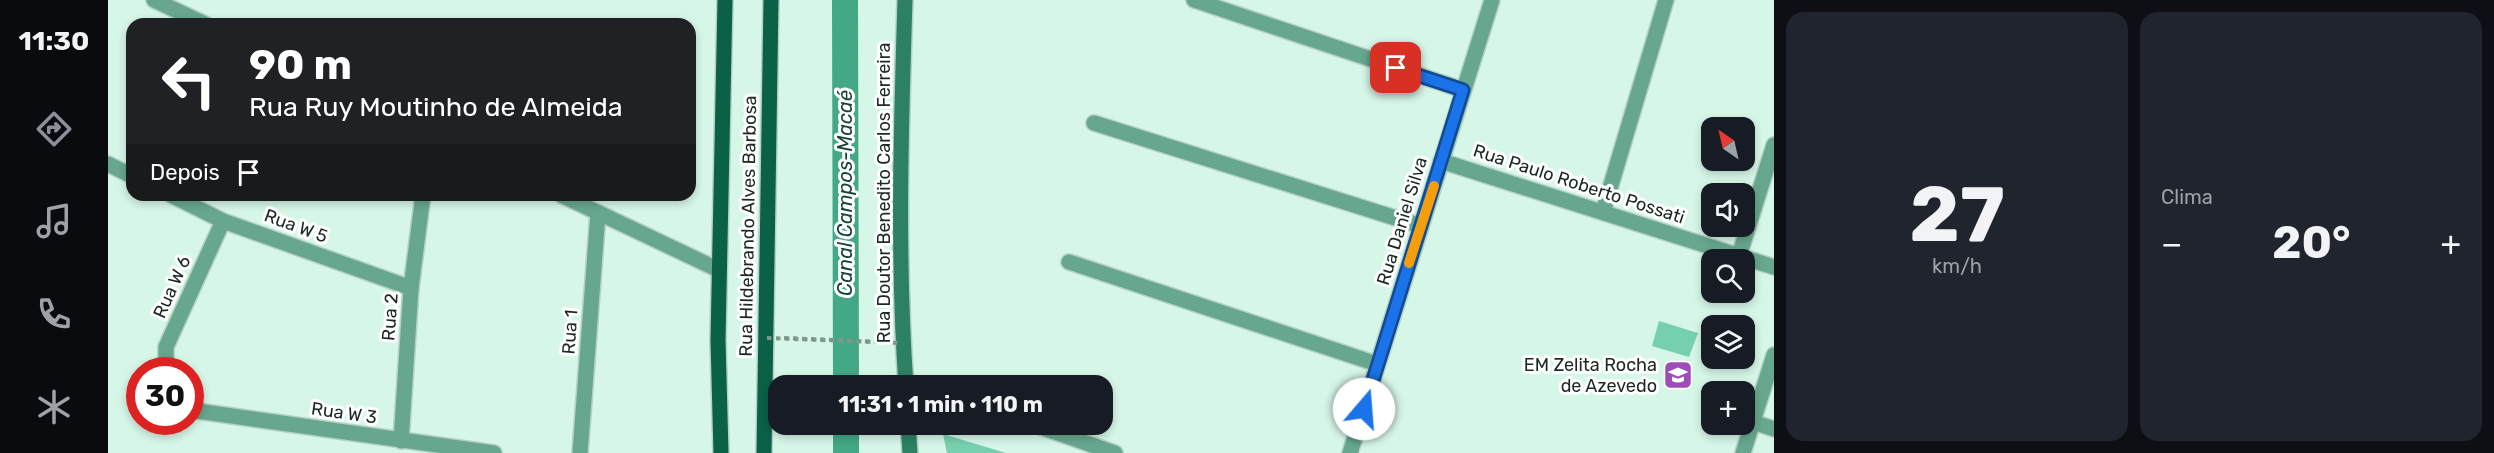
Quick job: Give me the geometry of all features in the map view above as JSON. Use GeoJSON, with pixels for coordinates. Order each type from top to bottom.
{"type":"FeatureCollection","features":[{"type":"Feature","properties":{"kind":"main road","name":"Rua Hildebrando Alves Barbosa"},"geometry":{"type":"LineString","coordinates":[[721,453],[718,340],[725,0]]}},
{"type":"Feature","properties":{"kind":"main road","name":"Rua Hildebrando Alves Barbosa"},"geometry":{"type":"LineString","coordinates":[[764,453],[772,338],[771,0]]}},
{"type":"Feature","properties":{"kind":"street"},"geometry":{"type":"LineString","coordinates":[[154,0],[192,18]]}},
{"type":"Feature","properties":{"kind":"street","name":"Rua Doutor Benedito Carlos Ferreira"},"geometry":{"type":"LineString","coordinates":[[905,0],[898,342],[907,375]]}},
{"type":"Feature","properties":{"kind":"street"},"geometry":{"type":"LineString","coordinates":[[1194,0],[1463,90]]}},
{"type":"Feature","properties":{"kind":"street","name":"Rua Daniel Silva"},"geometry":{"type":"LineString","coordinates":[[1350,453],[1492,0]]}},
{"type":"Feature","properties":{"kind":"street"},"geometry":{"type":"LineString","coordinates":[[1604,212],[1666,0]]}},
{"type":"Feature","properties":{"kind":"street"},"geometry":{"type":"LineString","coordinates":[[1094,123],[1421,226]]}},
{"type":"Feature","properties":{"kind":"street"},"geometry":{"type":"LineString","coordinates":[[1741,249],[1774,145]]}},
{"type":"Feature","properties":{"kind":"street","name":"Rua Paulo Roberto Possati"},"geometry":{"type":"LineString","coordinates":[[1441,161],[1718,249]]}},
{"type":"Feature","properties":{"kind":"street"},"geometry":{"type":"LineString","coordinates":[[108,164],[126,173]]}},
{"type":"Feature","properties":{"kind":"street","name":"Rua W 5"},"geometry":{"type":"LineString","coordinates":[[183,201],[223,221],[411,288]]}},
{"type":"Feature","properties":{"kind":"street","name":"Rua 2"},"geometry":{"type":"LineString","coordinates":[[401,441],[411,288],[422,201]]}},
{"type":"Feature","properties":{"kind":"street"},"geometry":{"type":"LineString","coordinates":[[573,201],[719,270]]}},
{"type":"Feature","properties":{"kind":"street","name":"Rua 1"},"geometry":{"type":"LineString","coordinates":[[580,453],[598,213]]}},
{"type":"Feature","properties":{"kind":"street","name":"Rua W 6"},"geometry":{"type":"LineString","coordinates":[[166,357],[166,347],[223,221]]}},
{"type":"Feature","properties":{"kind":"street","name":"Rua Paulo Roberto Possati"},"geometry":{"type":"LineString","coordinates":[[1755,261],[1774,267]]}},
{"type":"Feature","properties":{"kind":"street"},"geometry":{"type":"LineString","coordinates":[[1069,262],[1377,364]]}},
{"type":"Feature","properties":{"kind":"street"},"geometry":{"type":"LineString","coordinates":[[1755,416],[1774,355]]}},
{"type":"Feature","properties":{"kind":"street","name":"Rua W 3"},"geometry":{"type":"LineString","coordinates":[[204,412],[494,453]]}},
{"type":"Feature","properties":{"kind":"street"},"geometry":{"type":"LineString","coordinates":[[1755,423],[1774,429]]}},
{"type":"Feature","properties":{"kind":"street"},"geometry":{"type":"LineString","coordinates":[[909,435],[910,453]]}},
{"type":"Feature","properties":{"kind":"street"},"geometry":{"type":"LineString","coordinates":[[1063,435],[1115,453]]}},
{"type":"Feature","properties":{"kind":"street"},"geometry":{"type":"LineString","coordinates":[[1743,453],[1749,435]]}},
{"type":"Feature","properties":{"kind":"path"},"geometry":{"type":"LineString","coordinates":[[772,338],[898,342]]}},
{"type":"Feature","properties":{"kind":"path"},"geometry":{"type":"LineString","coordinates":[[772,338],[898,342]]}},
{"type":"Feature","properties":{"kind":"green space"},"geometry":{"type":"Polygon","coordinates":[[[1659,321],[1698,333],[1689,357],[1652,346],[1659,321]]]}},
{"type":"Feature","properties":{"kind":"green space"},"geometry":{"type":"Polygon","coordinates":[[[943,435],[1006,453],[947,453],[943,435]]]}},
{"type":"Feature","properties":{"kind":"waterway","name":"Canal Campos-Macaé"},"geometry":{"type":"LineString","coordinates":[[845,0],[846,375]]}},
{"type":"Feature","properties":{"kind":"waterway","name":"Canal Campos-Macaé"},"geometry":{"type":"LineString","coordinates":[[846,435],[846,453]]}},
{"type":"Feature","properties":{"kind":"slow traffic"},"geometry":{"type":"LineString","coordinates":[[1409,263],[1434,186]]}},
{"type":"Feature","properties":{"kind":"place","name":"EM Zelita Rocha de Azevedo"},"geometry":{"type":"Point","coordinates":[1678,375]}},
{"type":"Feature","properties":{"kind":"route"},"geometry":{"type":"LineString","coordinates":[[1364,409],[1463,90],[1396,68]]}}]}
